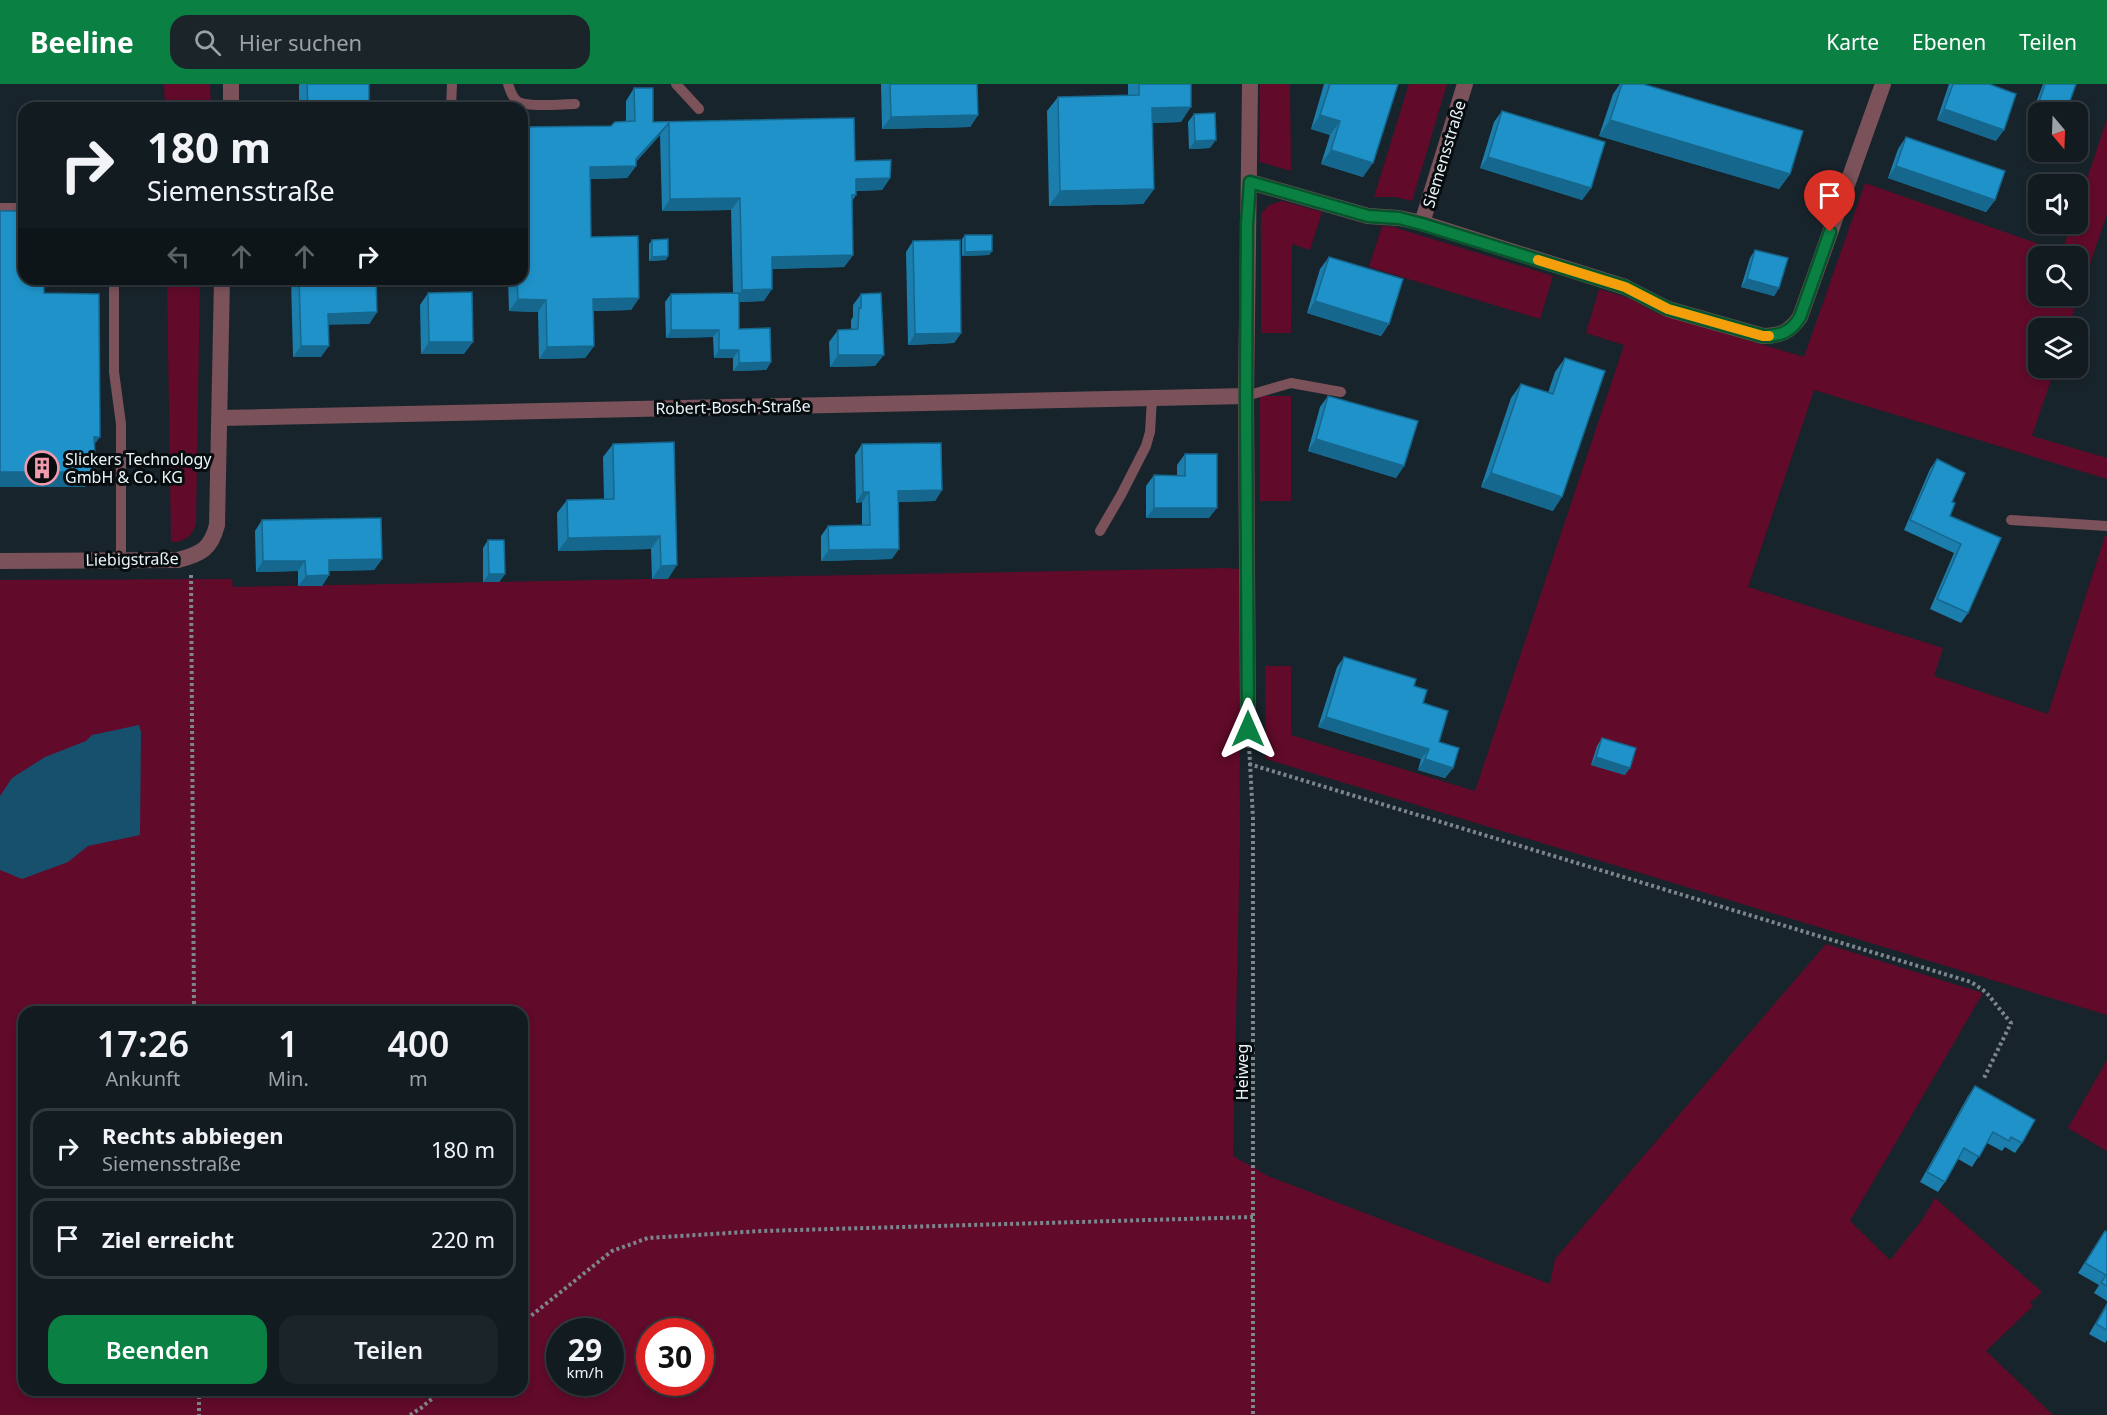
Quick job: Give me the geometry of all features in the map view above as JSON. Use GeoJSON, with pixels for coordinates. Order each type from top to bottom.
{"type":"FeatureCollection","features":[{"type":"Feature","properties":{"kind":"street"},"geometry":{"type":"LineString","coordinates":[[231,84],[231,102]]}},
{"type":"Feature","properties":{"kind":"street"},"geometry":{"type":"LineString","coordinates":[[1248,729],[1246,396],[1250,84]]}},
{"type":"Feature","properties":{"kind":"street","name":"Siemensstraße"},"geometry":{"type":"LineString","coordinates":[[1422,224],[1466,84]]}},
{"type":"Feature","properties":{"kind":"street","name":"Siemensstraße"},"geometry":{"type":"LineString","coordinates":[[1250,182],[1368,216],[1399,218],[1422,224],[1625,287],[1668,309],[1763,336],[1775,336],[1795,326],[1800,317],[1883,84]]}},
{"type":"Feature","properties":{"kind":"street","name":"Liebigstraße"},"geometry":{"type":"LineString","coordinates":[[0,561],[178,560],[191,557],[209,545],[217,525],[222,285]]}},
{"type":"Feature","properties":{"kind":"street","name":"Robert-Bosch-Straße"},"geometry":{"type":"LineString","coordinates":[[220,418],[1246,396]]}},
{"type":"Feature","properties":{"kind":"lane"},"geometry":{"type":"LineString","coordinates":[[451,102],[452,84]]}},
{"type":"Feature","properties":{"kind":"lane"},"geometry":{"type":"LineString","coordinates":[[508,84],[518,102]]}},
{"type":"Feature","properties":{"kind":"lane"},"geometry":{"type":"LineString","coordinates":[[676,84],[699,109]]}},
{"type":"Feature","properties":{"kind":"lane"},"geometry":{"type":"LineString","coordinates":[[528,104],[575,104]]}},
{"type":"Feature","properties":{"kind":"lane"},"geometry":{"type":"LineString","coordinates":[[0,208],[18,208]]}},
{"type":"Feature","properties":{"kind":"lane"},"geometry":{"type":"LineString","coordinates":[[114,285],[114,372],[121,424],[121,560]]}},
{"type":"Feature","properties":{"kind":"lane"},"geometry":{"type":"LineString","coordinates":[[1246,396],[1292,384],[1341,392]]}},
{"type":"Feature","properties":{"kind":"lane"},"geometry":{"type":"LineString","coordinates":[[1100,531],[1146,446],[1150,432],[1152,398]]}},
{"type":"Feature","properties":{"kind":"lane"},"geometry":{"type":"LineString","coordinates":[[2011,520],[2107,526]]}},
{"type":"Feature","properties":{"kind":"path"},"geometry":{"type":"LineString","coordinates":[[191,557],[194,1006]]}},
{"type":"Feature","properties":{"kind":"path","name":"Heiweg"},"geometry":{"type":"LineString","coordinates":[[1248,729],[1253,830],[1253,1415]]}},
{"type":"Feature","properties":{"kind":"path"},"geometry":{"type":"LineString","coordinates":[[1249,764],[1971,982],[1986,992],[2011,1023],[1984,1078]]}},
{"type":"Feature","properties":{"kind":"path"},"geometry":{"type":"LineString","coordinates":[[528,1318],[612,1251],[648,1238],[761,1231],[1254,1217]]}},
{"type":"Feature","properties":{"kind":"path"},"geometry":{"type":"LineString","coordinates":[[199,1396],[199,1415]]}},
{"type":"Feature","properties":{"kind":"path"},"geometry":{"type":"LineString","coordinates":[[410,1415],[435,1396]]}},
{"type":"Feature","properties":{"kind":"shaded area"},"geometry":{"type":"Polygon","coordinates":[[[164,84],[210,84],[211,102],[165,102],[164,84]]]}},
{"type":"Feature","properties":{"kind":"shaded area"},"geometry":{"type":"Polygon","coordinates":[[[1260,84],[1290,84],[1291,171],[1260,162],[1260,84]]]}},
{"type":"Feature","properties":{"kind":"shaded area"},"geometry":{"type":"Polygon","coordinates":[[[1409,84],[1447,84],[1412,201],[1395,197],[1374,197],[1409,84]]]}},
{"type":"Feature","properties":{"kind":"shaded area"},"geometry":{"type":"Polygon","coordinates":[[[2107,119],[2107,214],[2088,270],[2088,246],[2064,246],[2068,234],[2088,234],[2088,176],[2107,119]]]}},
{"type":"Feature","properties":{"kind":"shaded area"},"geometry":{"type":"Polygon","coordinates":[[[1865,183],[2045,246],[2028,246],[2028,306],[2076,306],[2071,318],[2028,318],[2028,378],[2052,378],[2032,436],[2107,458],[2107,479],[1814,390],[1748,587],[1943,648],[1934,676],[2048,714],[2105,536],[2107,536],[2107,1015],[1266,759],[1265,666],[1291,666],[1291,735],[1475,791],[1624,345],[1586,333],[1599,289],[1631,299],[1656,313],[1804,357],[1865,183]]]}},
{"type":"Feature","properties":{"kind":"shaded area"},"geometry":{"type":"Polygon","coordinates":[[[1282,201],[1322,212],[1310,250],[1292,244],[1291,333],[1261,333],[1261,214],[1269,205],[1282,201]]]}},
{"type":"Feature","properties":{"kind":"shaded area"},"geometry":{"type":"Polygon","coordinates":[[[1382,226],[1393,227],[1553,276],[1540,319],[1369,267],[1382,226]]]}},
{"type":"Feature","properties":{"kind":"shaded area"},"geometry":{"type":"Polygon","coordinates":[[[167,285],[200,285],[196,523],[193,532],[187,538],[171,542],[167,285]]]}},
{"type":"Feature","properties":{"kind":"shaded area"},"geometry":{"type":"Polygon","coordinates":[[[1260,396],[1291,396],[1291,501],[1260,501],[1260,396]]]}},
{"type":"Feature","properties":{"kind":"shaded area"},"geometry":{"type":"Polygon","coordinates":[[[1239,569],[1240,842],[1233,1156],[1268,1176],[1550,1284],[1555,1259],[1826,944],[1983,993],[1850,1221],[1890,1260],[1922,1220],[1935,1198],[2042,1292],[2030,1303],[2033,1306],[1986,1351],[2053,1415],[0,1415],[0,580],[232,579],[233,587],[1239,569]]]}},
{"type":"Feature","properties":{"kind":"shaded area"},"geometry":{"type":"Polygon","coordinates":[[[2107,1060],[2107,1151],[2068,1128],[2107,1060]]]}},
{"type":"Feature","properties":{"kind":"water"},"geometry":{"type":"Polygon","coordinates":[[[139,725],[141,732],[140,835],[88,846],[68,862],[22,879],[0,870],[0,796],[12,778],[45,757],[86,741],[92,735],[139,725]]]}},
{"type":"Feature","properties":{"kind":"building"},"geometry":{"type":"Polygon","coordinates":[[[307,84],[369,84],[369,102],[308,102],[307,84]]]}},
{"type":"Feature","properties":{"kind":"building"},"geometry":{"type":"Polygon","coordinates":[[[890,84],[977,84],[978,115],[891,117],[890,84]]]}},
{"type":"Feature","properties":{"kind":"building"},"geometry":{"type":"Polygon","coordinates":[[[1139,84],[1191,84],[1191,107],[1152,108],[1154,189],[1060,191],[1058,97],[1139,95],[1139,84]]]}},
{"type":"Feature","properties":{"kind":"building"},"geometry":{"type":"Polygon","coordinates":[[[1330,84],[1398,84],[1373,163],[1331,150],[1340,121],[1320,115],[1330,84]]]}},
{"type":"Feature","properties":{"kind":"building"},"geometry":{"type":"Polygon","coordinates":[[[1622,84],[1643,84],[1803,131],[1790,174],[1610,120],[1622,84]]]}},
{"type":"Feature","properties":{"kind":"building"},"geometry":{"type":"Polygon","coordinates":[[[1953,84],[1989,84],[2016,94],[2004,130],[1944,109],[1953,84]]]}},
{"type":"Feature","properties":{"kind":"building"},"geometry":{"type":"Polygon","coordinates":[[[2045,84],[2076,84],[2070,102],[2039,102],[2045,84]]]}},
{"type":"Feature","properties":{"kind":"building"},"geometry":{"type":"Polygon","coordinates":[[[634,88],[653,88],[653,122],[854,118],[855,161],[891,160],[890,178],[856,179],[856,195],[852,195],[853,255],[772,257],[772,289],[742,290],[740,198],[670,199],[669,123],[636,159],[636,166],[590,167],[591,237],[638,236],[639,298],[593,299],[594,346],[547,347],[546,300],[518,299],[517,285],[528,285],[528,127],[611,126],[615,122],[635,121],[634,88]]]}},
{"type":"Feature","properties":{"kind":"building"},"geometry":{"type":"Polygon","coordinates":[[[1502,111],[1605,142],[1591,188],[1488,157],[1502,111]]]}},
{"type":"Feature","properties":{"kind":"building"},"geometry":{"type":"Polygon","coordinates":[[[1215,113],[1216,140],[1195,141],[1194,114],[1215,113]]]}},
{"type":"Feature","properties":{"kind":"building"},"geometry":{"type":"Polygon","coordinates":[[[1906,137],[2005,171],[1995,200],[1896,166],[1906,137]]]}},
{"type":"Feature","properties":{"kind":"building"},"geometry":{"type":"Polygon","coordinates":[[[0,211],[18,211],[18,285],[44,285],[44,293],[99,294],[100,437],[94,437],[96,472],[0,472],[0,211]]]}},
{"type":"Feature","properties":{"kind":"building"},"geometry":{"type":"Polygon","coordinates":[[[965,235],[992,235],[992,251],[965,252],[965,235]]]}},
{"type":"Feature","properties":{"kind":"building"},"geometry":{"type":"Polygon","coordinates":[[[668,239],[668,256],[652,257],[652,240],[668,239]]]}},
{"type":"Feature","properties":{"kind":"building"},"geometry":{"type":"Polygon","coordinates":[[[960,240],[961,333],[915,334],[913,241],[960,240]]]}},
{"type":"Feature","properties":{"kind":"building"},"geometry":{"type":"Polygon","coordinates":[[[1755,250],[1788,258],[1779,288],[1747,279],[1755,250]]]}},
{"type":"Feature","properties":{"kind":"building"},"geometry":{"type":"Polygon","coordinates":[[[1329,257],[1403,279],[1389,324],[1315,301],[1329,257]]]}},
{"type":"Feature","properties":{"kind":"building"},"geometry":{"type":"Polygon","coordinates":[[[299,285],[376,285],[377,312],[328,314],[329,346],[301,346],[299,285]]]}},
{"type":"Feature","properties":{"kind":"building"},"geometry":{"type":"Polygon","coordinates":[[[472,292],[473,342],[429,342],[428,293],[472,292]]]}},
{"type":"Feature","properties":{"kind":"building"},"geometry":{"type":"Polygon","coordinates":[[[739,293],[739,329],[770,328],[771,362],[739,363],[739,350],[719,350],[719,330],[671,330],[671,294],[739,293]]]}},
{"type":"Feature","properties":{"kind":"building"},"geometry":{"type":"Polygon","coordinates":[[[881,293],[884,355],[838,355],[838,330],[858,329],[861,294],[881,293]]]}},
{"type":"Feature","properties":{"kind":"building"},"geometry":{"type":"Polygon","coordinates":[[[1565,358],[1605,371],[1562,497],[1491,473],[1521,384],[1553,394],[1565,358]]]}},
{"type":"Feature","properties":{"kind":"building"},"geometry":{"type":"Polygon","coordinates":[[[1328,396],[1418,421],[1404,466],[1316,439],[1328,396]]]}},
{"type":"Feature","properties":{"kind":"building"},"geometry":{"type":"Polygon","coordinates":[[[674,442],[677,565],[661,566],[660,536],[568,538],[567,500],[614,499],[613,444],[674,442]]]}},
{"type":"Feature","properties":{"kind":"building"},"geometry":{"type":"Polygon","coordinates":[[[941,443],[942,490],[898,491],[899,549],[829,550],[828,526],[870,525],[869,492],[863,492],[862,444],[941,443]]]}},
{"type":"Feature","properties":{"kind":"building"},"geometry":{"type":"Polygon","coordinates":[[[1185,454],[1217,454],[1217,508],[1154,508],[1154,475],[1185,476],[1185,454]]]}},
{"type":"Feature","properties":{"kind":"building"},"geometry":{"type":"Polygon","coordinates":[[[1937,459],[1965,473],[1952,502],[1955,503],[1950,516],[2001,538],[1968,613],[1937,599],[1961,544],[1910,520],[1937,459]]]}},
{"type":"Feature","properties":{"kind":"building"},"geometry":{"type":"Polygon","coordinates":[[[381,518],[382,559],[329,560],[329,575],[306,576],[305,561],[263,561],[262,520],[381,518]]]}},
{"type":"Feature","properties":{"kind":"building"},"geometry":{"type":"Polygon","coordinates":[[[488,540],[504,540],[505,574],[489,574],[488,540]]]}},
{"type":"Feature","properties":{"kind":"building"},"geometry":{"type":"Polygon","coordinates":[[[1344,657],[1416,679],[1414,686],[1427,690],[1423,703],[1448,711],[1439,742],[1459,748],[1453,768],[1425,759],[1429,749],[1326,717],[1344,657]]]}},
{"type":"Feature","properties":{"kind":"building"},"geometry":{"type":"Polygon","coordinates":[[[1602,738],[1636,748],[1630,768],[1596,757],[1602,738]]]}},
{"type":"Feature","properties":{"kind":"building"},"geometry":{"type":"Polygon","coordinates":[[[1975,1086],[2035,1120],[2022,1143],[2011,1137],[2009,1141],[1993,1132],[1979,1157],[1964,1148],[1945,1182],[1927,1172],[1975,1086]]]}},
{"type":"Feature","properties":{"kind":"building"},"geometry":{"type":"Polygon","coordinates":[[[2105,1231],[2107,1232],[2107,1286],[2101,1283],[2106,1275],[2085,1263],[2105,1231]]]}},
{"type":"Feature","properties":{"kind":"building"},"geometry":{"type":"Polygon","coordinates":[[[2107,1305],[2107,1330],[2096,1324],[2107,1305]]]}},
{"type":"Feature","properties":{"kind":"slow traffic"},"geometry":{"type":"LineString","coordinates":[[1538,260],[1625,287],[1668,309],[1769,336]]}},
{"type":"Feature","properties":{"kind":"place","name":"Slickers Technology GmbH & Co. KG"},"geometry":{"type":"Point","coordinates":[42,468]}},
{"type":"Feature","properties":{"kind":"route"},"geometry":{"type":"LineString","coordinates":[[1248,729],[1246,396],[1247,224],[1250,182],[1368,216],[1409,220],[1625,287],[1668,309],[1763,336],[1775,336],[1795,326],[1830,232]]}}]}
